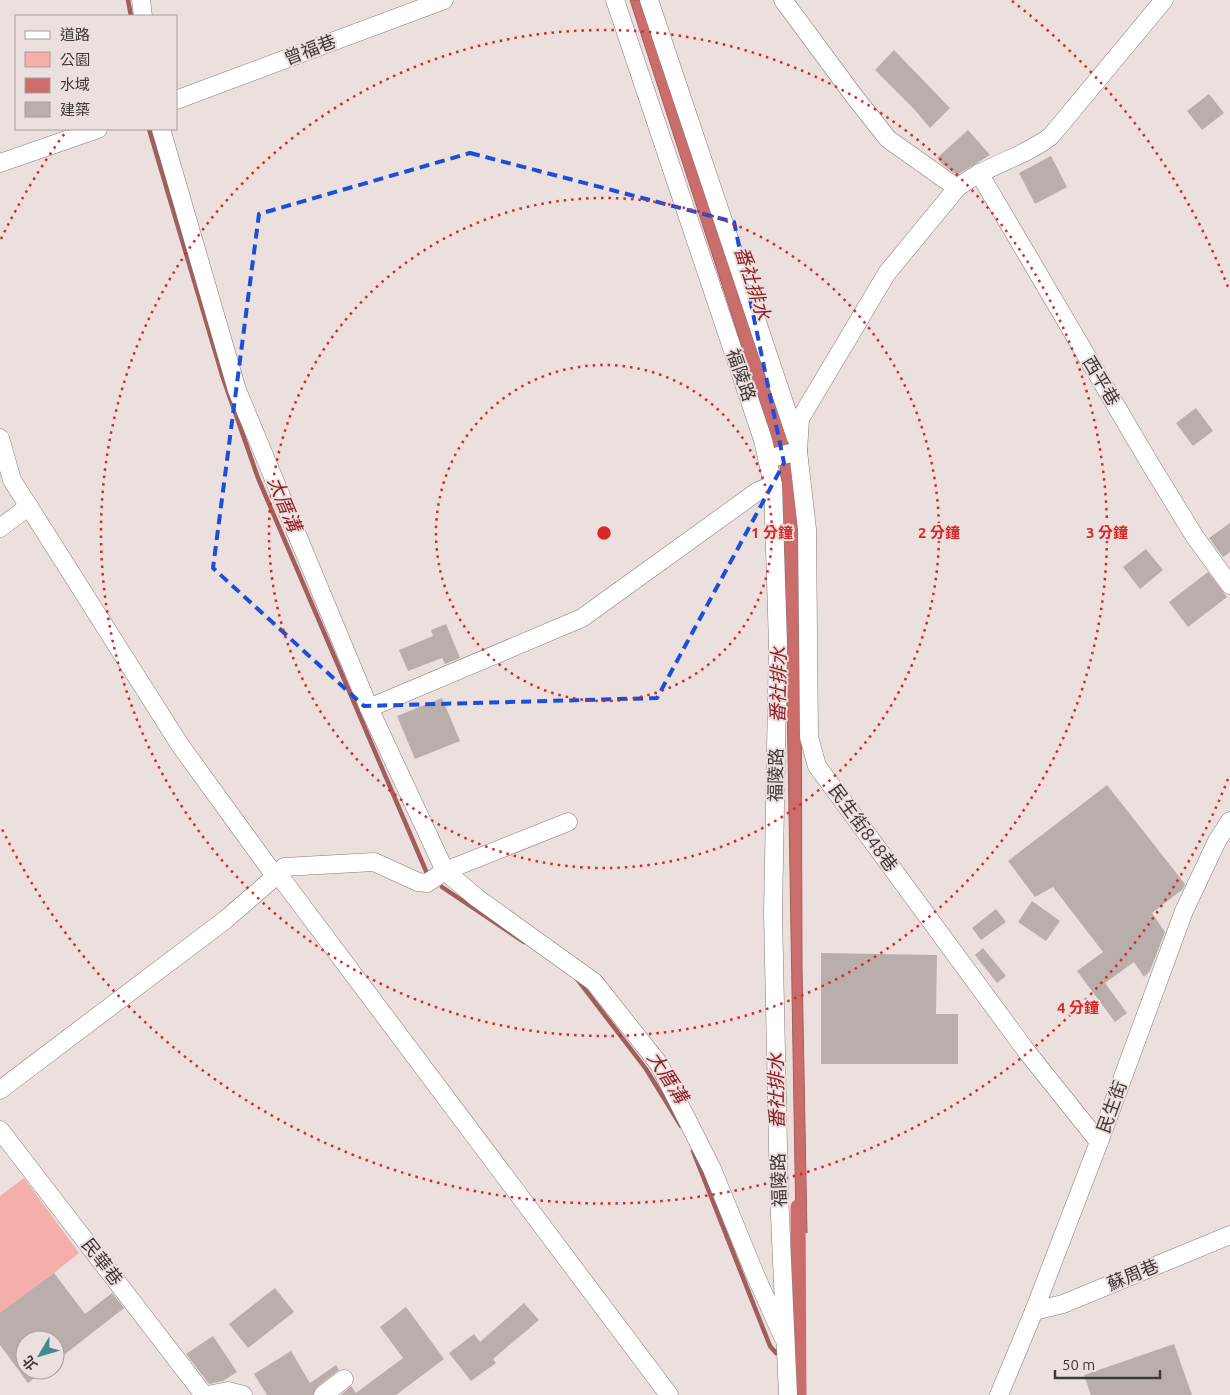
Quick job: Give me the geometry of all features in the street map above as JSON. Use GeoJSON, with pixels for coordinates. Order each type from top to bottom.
{"type":"FeatureCollection","features":[{"type":"Feature","properties":{"kind":"street"},"geometry":{"type":"LineString","coordinates":[[141,0],[143,15]]}},
{"type":"Feature","properties":{"kind":"street","name":"曾福巷"},"geometry":{"type":"LineString","coordinates":[[178,99],[444,0]]}},
{"type":"Feature","properties":{"kind":"street","name":"福陵路"},"geometry":{"type":"LineString","coordinates":[[615,0],[763,440],[773,485],[778,644],[773,913],[779,1193],[788,1395]]}},
{"type":"Feature","properties":{"kind":"street"},"geometry":{"type":"LineString","coordinates":[[649,0],[798,448]]}},
{"type":"Feature","properties":{"kind":"street"},"geometry":{"type":"LineString","coordinates":[[783,0],[888,139],[958,188]]}},
{"type":"Feature","properties":{"kind":"street"},"geometry":{"type":"LineString","coordinates":[[798,448],[800,420],[887,273],[958,188],[970,177],[1040,145],[1052,136],[1164,0]]}},
{"type":"Feature","properties":{"kind":"street"},"geometry":{"type":"LineString","coordinates":[[0,163],[95,130]]}},
{"type":"Feature","properties":{"kind":"street"},"geometry":{"type":"LineString","coordinates":[[161,130],[237,390],[369,708],[445,871],[477,898],[594,982],[659,1064],[712,1169],[754,1272],[787,1346]]}},
{"type":"Feature","properties":{"kind":"street","name":"西平巷"},"geometry":{"type":"LineString","coordinates":[[979,173],[1149,462],[1195,537],[1230,585]]}},
{"type":"Feature","properties":{"kind":"street"},"geometry":{"type":"LineString","coordinates":[[0,438],[12,480],[180,745],[270,869],[278,874],[670,1395]]}},
{"type":"Feature","properties":{"kind":"street"},"geometry":{"type":"LineString","coordinates":[[768,459],[798,448]]}},
{"type":"Feature","properties":{"kind":"street","name":"民生街848巷"},"geometry":{"type":"LineString","coordinates":[[798,448],[807,529],[809,737],[817,766],[1027,1052],[1099,1142]]}},
{"type":"Feature","properties":{"kind":"street"},"geometry":{"type":"LineString","coordinates":[[369,708],[582,618],[758,491],[773,485]]}},
{"type":"Feature","properties":{"kind":"street"},"geometry":{"type":"LineString","coordinates":[[0,528],[29,506]]}},
{"type":"Feature","properties":{"kind":"street","name":"民生街"},"geometry":{"type":"LineString","coordinates":[[999,1395],[1034,1311],[1099,1142],[1184,911],[1217,841],[1230,821]]}},
{"type":"Feature","properties":{"kind":"street"},"geometry":{"type":"LineString","coordinates":[[0,1090],[225,920],[284,867],[374,862],[418,882],[427,883],[445,871],[568,822]]}},
{"type":"Feature","properties":{"kind":"street","name":"民華巷"},"geometry":{"type":"LineString","coordinates":[[0,1130],[204,1395]]}},
{"type":"Feature","properties":{"kind":"street","name":"蘇周巷"},"geometry":{"type":"LineString","coordinates":[[1034,1311],[1063,1304],[1230,1235]]}},
{"type":"Feature","properties":{"kind":"street"},"geometry":{"type":"LineString","coordinates":[[324,1395],[344,1379]]}},
{"type":"Feature","properties":{"kind":"street"},"geometry":{"type":"LineString","coordinates":[[208,1395],[228,1390],[243,1395]]}},
{"type":"Feature","properties":{"kind":"highlighted area"},"geometry":{"type":"Polygon","coordinates":[[[470,153],[734,222],[784,463],[657,698],[364,706],[213,568],[259,214],[470,153]]]}},
{"type":"Feature","properties":{"kind":"green space"},"geometry":{"type":"Polygon","coordinates":[[[24,1178],[79,1253],[0,1316],[0,1196],[24,1178]]]}},
{"type":"Feature","properties":{"kind":"water"},"geometry":{"type":"Polygon","coordinates":[[[630,0],[645,0],[791,445],[775,449],[630,0]]]}},
{"type":"Feature","properties":{"kind":"water"},"geometry":{"type":"Polygon","coordinates":[[[793,462],[801,583],[802,966],[807,1233],[796,1225],[785,578],[780,465],[793,462]]]}},
{"type":"Feature","properties":{"kind":"building"},"geometry":{"type":"Polygon","coordinates":[[[894,50],[950,108],[930,128],[915,110],[875,70],[894,50]]]}},
{"type":"Feature","properties":{"kind":"building"},"geometry":{"type":"Polygon","coordinates":[[[1209,94],[1224,113],[1202,130],[1187,111],[1209,94]]]}},
{"type":"Feature","properties":{"kind":"building"},"geometry":{"type":"Polygon","coordinates":[[[968,130],[990,155],[957,175],[937,158],[968,130]]]}},
{"type":"Feature","properties":{"kind":"building"},"geometry":{"type":"Polygon","coordinates":[[[1051,156],[1067,187],[1035,204],[1019,173],[1051,156]]]}},
{"type":"Feature","properties":{"kind":"building"},"geometry":{"type":"Polygon","coordinates":[[[1196,408],[1213,431],[1193,446],[1176,423],[1196,408]]]}},
{"type":"Feature","properties":{"kind":"building"},"geometry":{"type":"Polygon","coordinates":[[[1230,523],[1230,552],[1223,557],[1209,538],[1230,523]]]}},
{"type":"Feature","properties":{"kind":"building"},"geometry":{"type":"Polygon","coordinates":[[[1146,549],[1163,570],[1140,589],[1123,567],[1146,549]]]}},
{"type":"Feature","properties":{"kind":"building"},"geometry":{"type":"Polygon","coordinates":[[[1208,572],[1227,597],[1188,627],[1169,602],[1208,572]]]}},
{"type":"Feature","properties":{"kind":"building"},"geometry":{"type":"Polygon","coordinates":[[[446,624],[460,658],[445,664],[442,658],[408,671],[399,650],[433,636],[431,630],[446,624]]]}},
{"type":"Feature","properties":{"kind":"building"},"geometry":{"type":"Polygon","coordinates":[[[442,698],[460,741],[415,759],[397,716],[442,698]]]}},
{"type":"Feature","properties":{"kind":"building"},"geometry":{"type":"Polygon","coordinates":[[[1107,785],[1185,884],[1183,889],[1152,913],[1165,932],[1150,971],[1144,977],[1134,962],[1105,983],[1127,1013],[1115,1022],[1077,971],[1103,952],[1053,887],[1035,897],[1008,861],[1107,785]]]}},
{"type":"Feature","properties":{"kind":"building"},"geometry":{"type":"Polygon","coordinates":[[[1032,901],[1060,921],[1046,941],[1018,922],[1032,901]]]}},
{"type":"Feature","properties":{"kind":"building"},"geometry":{"type":"Polygon","coordinates":[[[996,909],[1006,922],[981,940],[972,928],[996,909]]]}},
{"type":"Feature","properties":{"kind":"building"},"geometry":{"type":"Polygon","coordinates":[[[983,948],[1006,976],[997,983],[975,955],[983,948]]]}},
{"type":"Feature","properties":{"kind":"building"},"geometry":{"type":"Polygon","coordinates":[[[821,953],[937,955],[936,1014],[958,1014],[958,1064],[821,1064],[821,953]]]}},
{"type":"Feature","properties":{"kind":"building"},"geometry":{"type":"Polygon","coordinates":[[[54,1273],[85,1314],[112,1293],[124,1308],[65,1354],[65,1330],[15,1330],[15,1365],[0,1345],[0,1313],[54,1273]]]}},
{"type":"Feature","properties":{"kind":"building"},"geometry":{"type":"Polygon","coordinates":[[[275,1288],[294,1312],[248,1348],[229,1324],[275,1288]]]}},
{"type":"Feature","properties":{"kind":"building"},"geometry":{"type":"Polygon","coordinates":[[[524,1303],[539,1320],[493,1359],[496,1363],[471,1381],[449,1353],[474,1334],[480,1342],[524,1303]]]}},
{"type":"Feature","properties":{"kind":"building"},"geometry":{"type":"Polygon","coordinates":[[[406,1307],[444,1359],[396,1395],[341,1395],[351,1386],[356,1393],[403,1358],[380,1327],[406,1307]]]}},
{"type":"Feature","properties":{"kind":"building"},"geometry":{"type":"Polygon","coordinates":[[[213,1336],[237,1372],[223,1381],[209,1384],[186,1354],[213,1336]]]}},
{"type":"Feature","properties":{"kind":"building"},"geometry":{"type":"Polygon","coordinates":[[[1174,1344],[1192,1395],[1091,1395],[1084,1375],[1174,1344]]]}},
{"type":"Feature","properties":{"kind":"building"},"geometry":{"type":"Polygon","coordinates":[[[291,1351],[310,1383],[336,1365],[339,1370],[317,1387],[313,1395],[267,1395],[254,1374],[291,1351]]]}},
{"type":"Feature","properties":{"kind":"waterway","name":"大厝溝"},"geometry":{"type":"LineString","coordinates":[[128,0],[131,15]]}},
{"type":"Feature","properties":{"kind":"waterway","name":"大厝溝"},"geometry":{"type":"LineString","coordinates":[[149,130],[223,378],[258,478],[429,878]]}},
{"type":"Feature","properties":{"kind":"waterway","name":"大厝溝"},"geometry":{"type":"LineString","coordinates":[[442,887],[524,942]]}},
{"type":"Feature","properties":{"kind":"waterway","name":"大厝溝"},"geometry":{"type":"LineString","coordinates":[[577,979],[646,1069],[681,1126]]}},
{"type":"Feature","properties":{"kind":"waterway","name":"大厝溝"},"geometry":{"type":"LineString","coordinates":[[693,1151],[770,1346],[776,1353]]}},
{"type":"Feature","properties":{"kind":"waterway","name":"番社排水"},"geometry":{"type":"LineString","coordinates":[[798,1207],[799,1395]]}}]}
